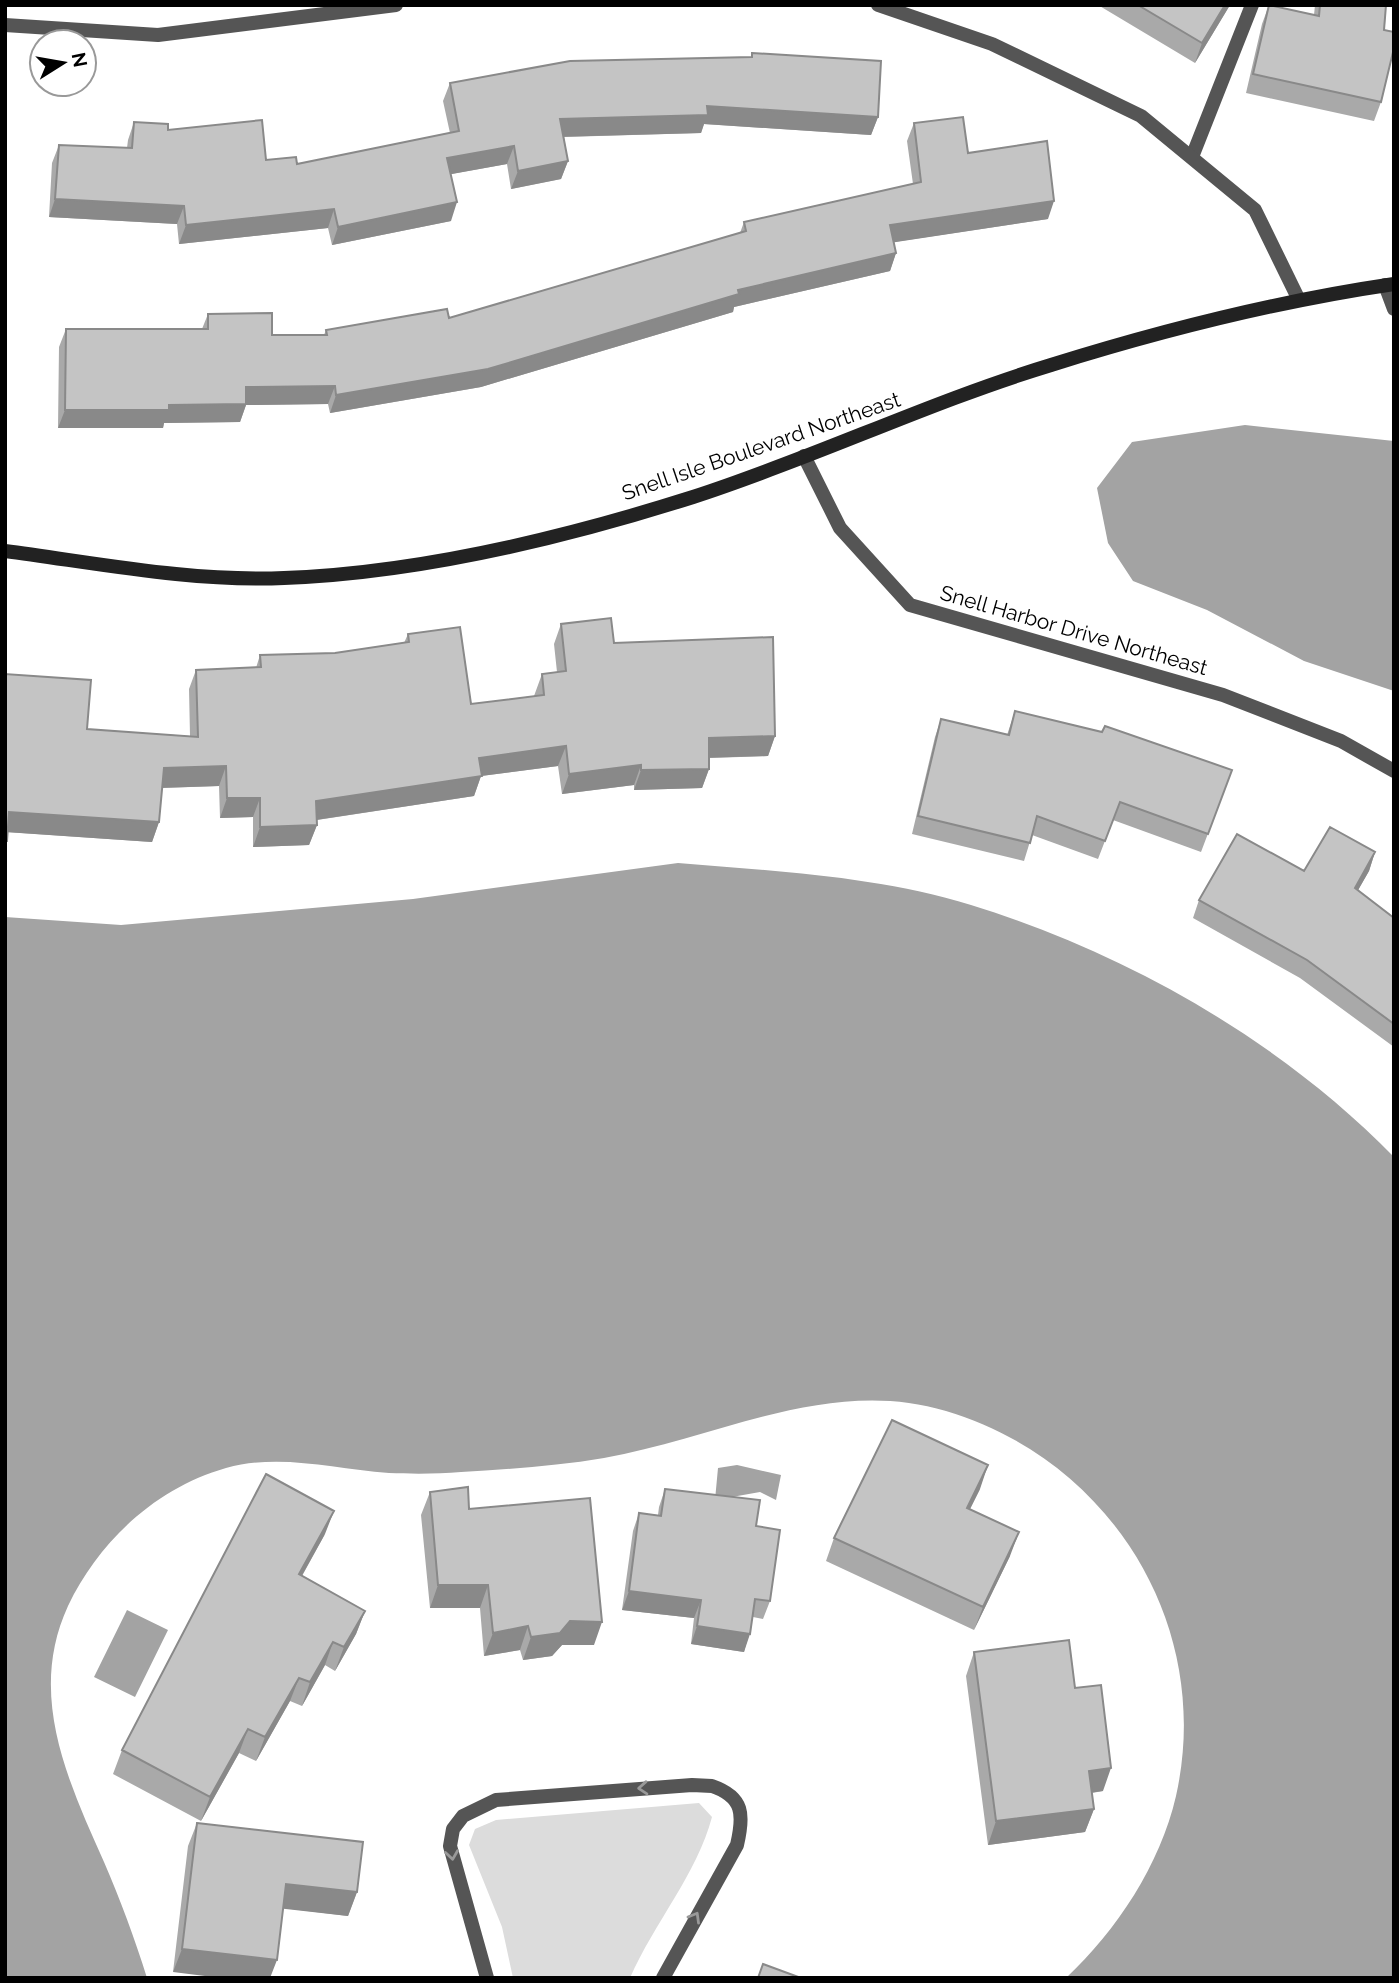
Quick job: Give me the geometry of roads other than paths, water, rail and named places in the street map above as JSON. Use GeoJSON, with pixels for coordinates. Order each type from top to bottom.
{"type":"FeatureCollection","features":[{"type":"Feature","properties":{"kind":"street"},"geometry":{"type":"LineString","coordinates":[[5,25],[158,35],[396,5]]}},
{"type":"Feature","properties":{"kind":"street"},"geometry":{"type":"LineString","coordinates":[[878,5],[992,44],[1141,116],[1255,210],[1298,298]]}},
{"type":"Feature","properties":{"kind":"street"},"geometry":{"type":"LineString","coordinates":[[1192,157],[1252,5]]}},
{"type":"Feature","properties":{"kind":"street"},"geometry":{"type":"LineString","coordinates":[[1389,284],[1394,309]]}},
{"type":"Feature","properties":{"kind":"street","name":"Snell Isle Boulevard Northeast"},"geometry":{"type":"LineString","coordinates":[[5,551],[225,578],[284,578],[356,571],[529,542],[695,497],[1049,365],[1298,298],[1389,284]]}},
{"type":"Feature","properties":{"kind":"street","name":"Snell Harbor Drive Northeast"},"geometry":{"type":"LineString","coordinates":[[804,456],[840,528],[910,605],[1223,695],[1342,741],[1394,771]]}},
{"type":"Feature","properties":{"kind":"street"},"geometry":{"type":"LineString","coordinates":[[487,1978],[450,1846],[453,1829],[463,1816],[477,1808],[512,1797],[712,1786],[728,1791],[740,1810],[737,1844],[663,1978]]}}]}
